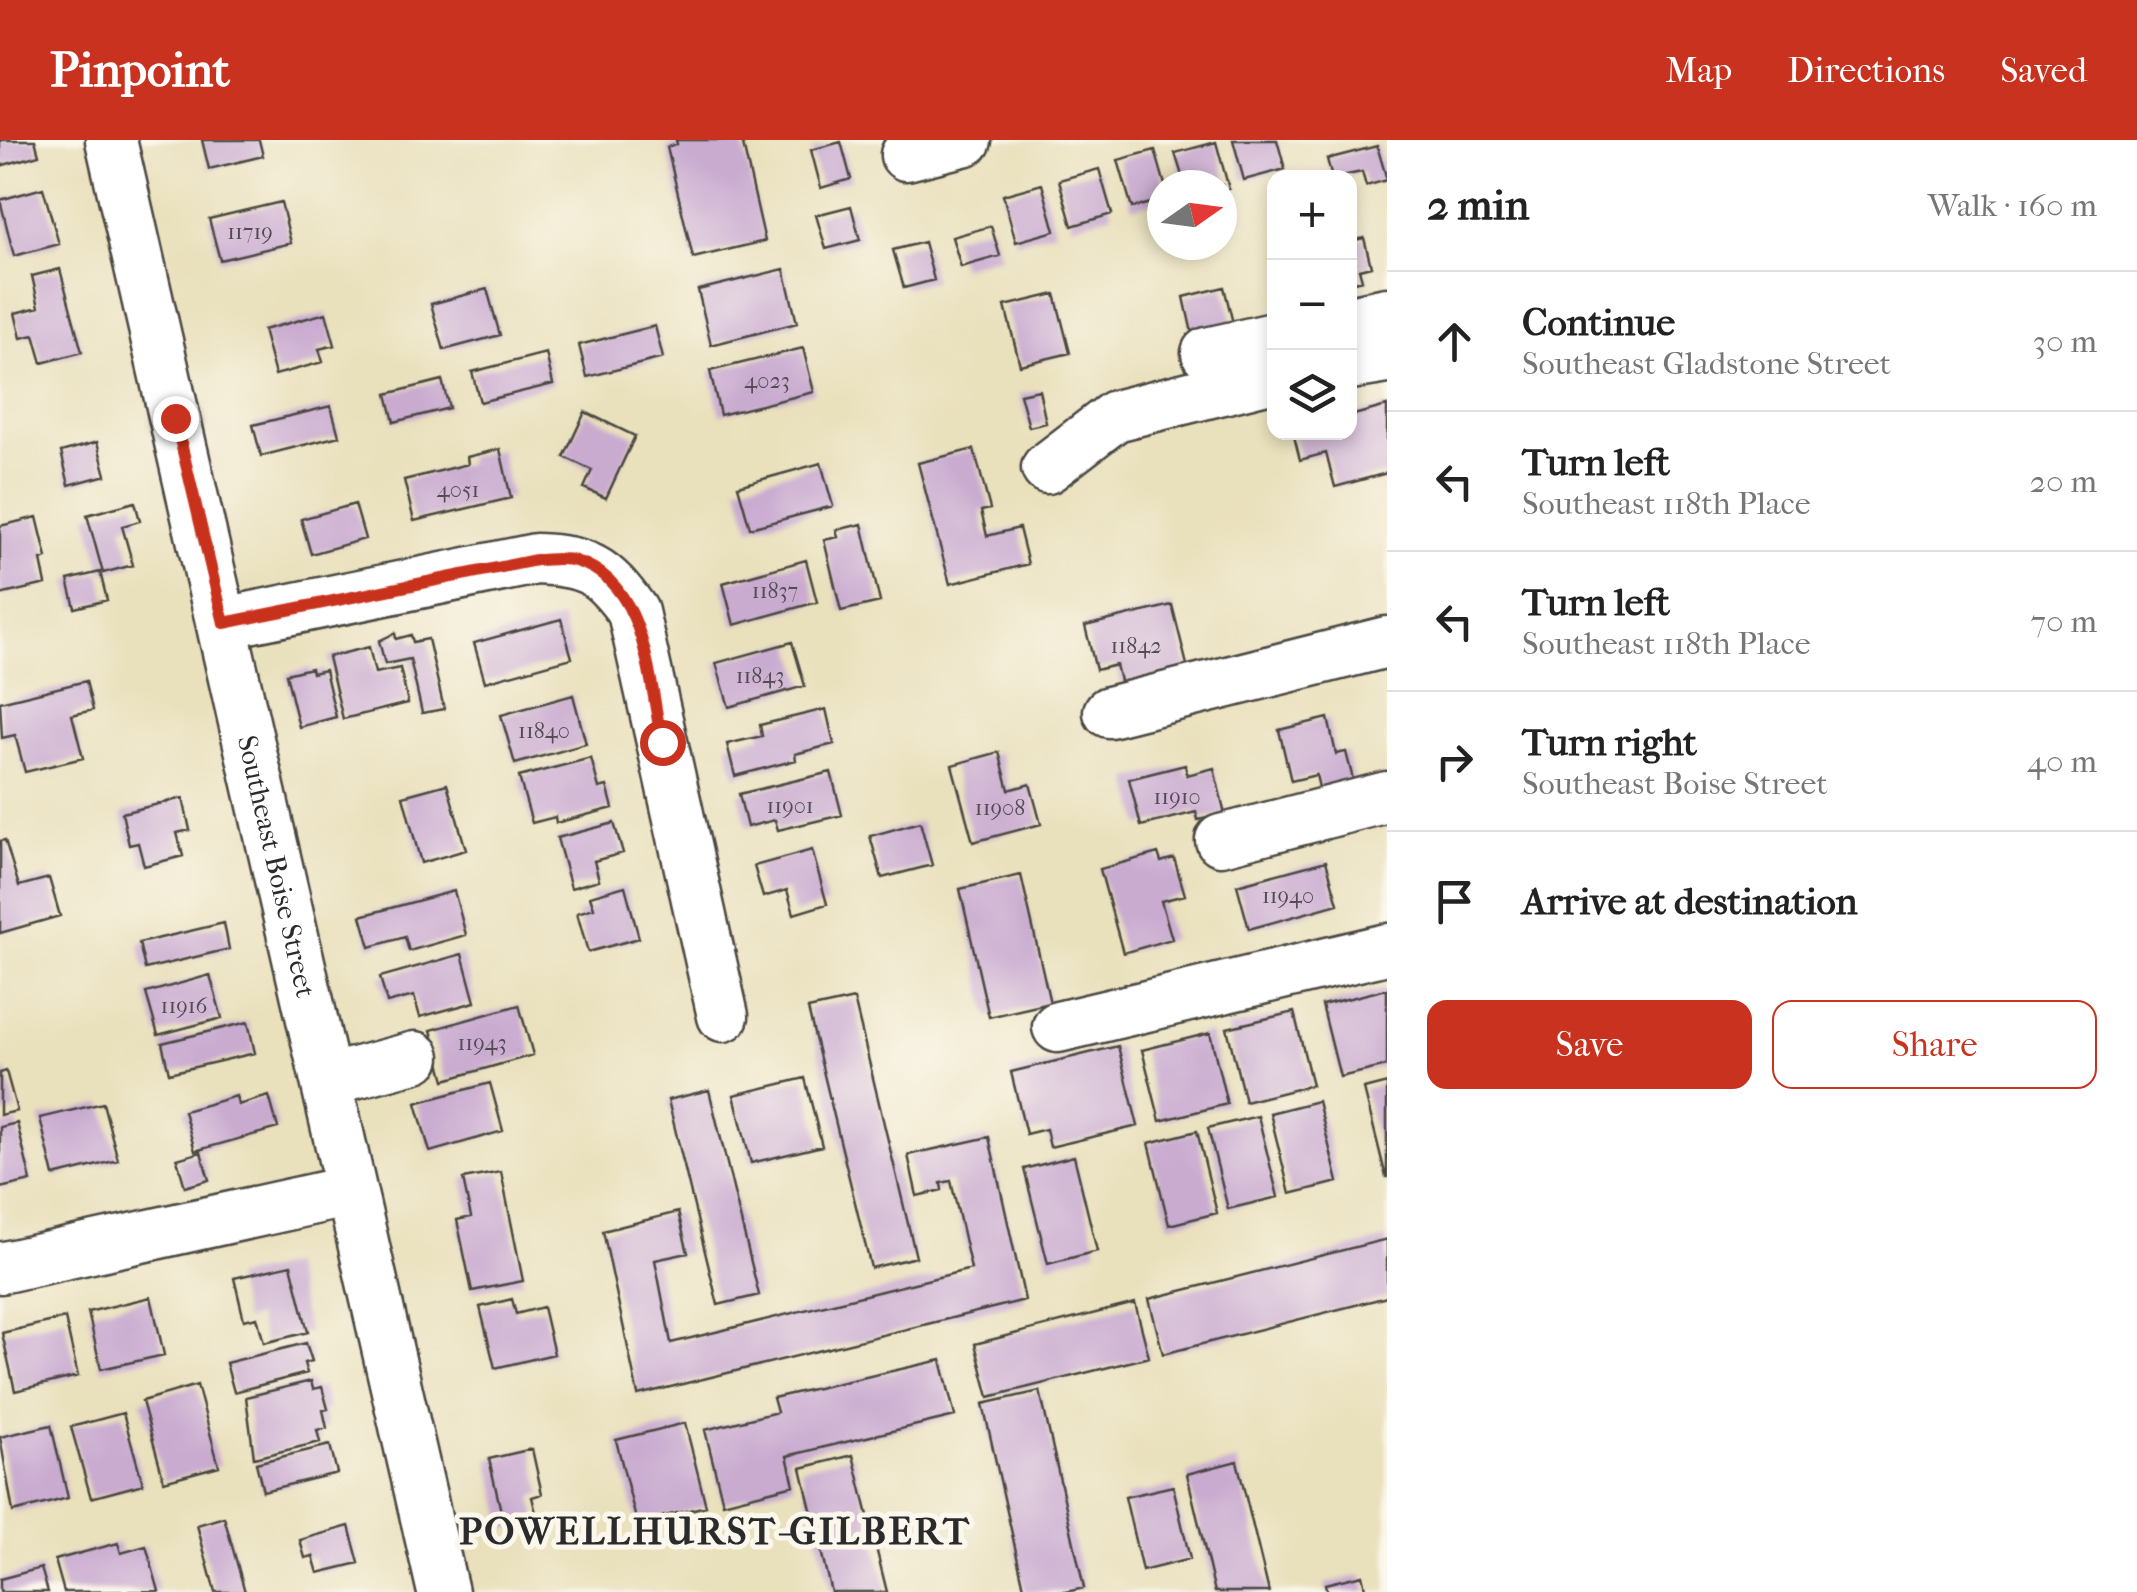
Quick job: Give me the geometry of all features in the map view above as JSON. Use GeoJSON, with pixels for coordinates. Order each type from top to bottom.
{"type":"FeatureCollection","features":[{"type":"Feature","properties":{"kind":"street","name":"Southeast Boise Street"},"geometry":{"type":"LineString","coordinates":[[111,140],[443,1592]]}},
{"type":"Feature","properties":{"kind":"street"},"geometry":{"type":"LineString","coordinates":[[906,155],[966,140]]}},
{"type":"Feature","properties":{"kind":"street"},"geometry":{"type":"LineString","coordinates":[[1357,320],[1387,313]]}},
{"type":"Feature","properties":{"kind":"street"},"geometry":{"type":"LineString","coordinates":[[1208,352],[1267,339]]}},
{"type":"Feature","properties":{"kind":"street"},"geometry":{"type":"LineString","coordinates":[[1357,363],[1387,358]]}},
{"type":"Feature","properties":{"kind":"street"},"geometry":{"type":"LineString","coordinates":[[1047,468],[1115,416],[1267,378]]}},
{"type":"Feature","properties":{"kind":"street"},"geometry":{"type":"LineString","coordinates":[[224,623],[536,560],[575,560],[610,580],[633,612],[723,1016]]}},
{"type":"Feature","properties":{"kind":"street"},"geometry":{"type":"LineString","coordinates":[[1208,653],[1387,614]]}},
{"type":"Feature","properties":{"kind":"street"},"geometry":{"type":"LineString","coordinates":[[1109,712],[1387,642]]}},
{"type":"Feature","properties":{"kind":"street"},"geometry":{"type":"LineString","coordinates":[[1221,840],[1387,797]]}},
{"type":"Feature","properties":{"kind":"street"},"geometry":{"type":"LineString","coordinates":[[1058,1026],[1387,949]]}},
{"type":"Feature","properties":{"kind":"street"},"geometry":{"type":"LineString","coordinates":[[328,1080],[415,1058]]}},
{"type":"Feature","properties":{"kind":"street"},"geometry":{"type":"LineString","coordinates":[[0,1268],[350,1190]]}},
{"type":"Feature","properties":{"kind":"building"},"geometry":{"type":"Polygon","coordinates":[[[0,140],[35,140],[39,155],[0,166],[0,140]]]}},
{"type":"Feature","properties":{"kind":"building"},"geometry":{"type":"Polygon","coordinates":[[[202,140],[259,140],[263,156],[209,169],[202,140]]]}},
{"type":"Feature","properties":{"kind":"building"},"geometry":{"type":"Polygon","coordinates":[[[676,140],[742,140],[765,241],[693,258],[667,147],[677,144],[676,140]]]}},
{"type":"Feature","properties":{"kind":"building"},"geometry":{"type":"Polygon","coordinates":[[[1233,140],[1277,140],[1285,169],[1267,170],[1267,174],[1244,180],[1233,140]]]}},
{"type":"Feature","properties":{"kind":"building"},"geometry":{"type":"Polygon","coordinates":[[[841,142],[851,179],[821,188],[811,150],[841,142]]]}},
{"type":"Feature","properties":{"kind":"building"},"geometry":{"type":"Polygon","coordinates":[[[1216,142],[1224,170],[1180,170],[1175,153],[1216,142]]]}},
{"type":"Feature","properties":{"kind":"building"},"geometry":{"type":"Polygon","coordinates":[[[1377,146],[1387,180],[1366,186],[1362,172],[1330,170],[1327,159],[1377,146]]]}},
{"type":"Feature","properties":{"kind":"building"},"geometry":{"type":"Polygon","coordinates":[[[1155,150],[1161,170],[1147,170],[1147,204],[1132,208],[1118,160],[1155,150]]]}},
{"type":"Feature","properties":{"kind":"building"},"geometry":{"type":"Polygon","coordinates":[[[1099,169],[1112,214],[1072,226],[1059,180],[1099,169]]]}},
{"type":"Feature","properties":{"kind":"building"},"geometry":{"type":"Polygon","coordinates":[[[1042,184],[1055,231],[1016,242],[1003,195],[1042,184]]]}},
{"type":"Feature","properties":{"kind":"building"},"geometry":{"type":"Polygon","coordinates":[[[43,188],[59,244],[14,256],[0,200],[43,188]]]}},
{"type":"Feature","properties":{"kind":"building"},"geometry":{"type":"Polygon","coordinates":[[[281,202],[291,243],[220,260],[209,219],[281,202]]]}},
{"type":"Feature","properties":{"kind":"building"},"geometry":{"type":"Polygon","coordinates":[[[851,206],[860,240],[826,249],[816,215],[851,206]]]}},
{"type":"Feature","properties":{"kind":"building"},"geometry":{"type":"Polygon","coordinates":[[[991,226],[1000,256],[961,267],[952,237],[991,226]]]}},
{"type":"Feature","properties":{"kind":"building"},"geometry":{"type":"Polygon","coordinates":[[[1364,238],[1371,266],[1359,269],[1362,280],[1357,281],[1357,260],[1357,240],[1364,238]]]}},
{"type":"Feature","properties":{"kind":"building"},"geometry":{"type":"Polygon","coordinates":[[[924,242],[934,280],[904,288],[893,250],[924,242]]]}},
{"type":"Feature","properties":{"kind":"building"},"geometry":{"type":"Polygon","coordinates":[[[60,269],[82,352],[42,363],[34,335],[21,338],[15,313],[39,307],[32,276],[60,269]]]}},
{"type":"Feature","properties":{"kind":"building"},"geometry":{"type":"Polygon","coordinates":[[[784,269],[797,323],[711,345],[698,290],[784,269]]]}},
{"type":"Feature","properties":{"kind":"building"},"geometry":{"type":"Polygon","coordinates":[[[1224,287],[1233,323],[1192,333],[1184,297],[1224,287]]]}},
{"type":"Feature","properties":{"kind":"building"},"geometry":{"type":"Polygon","coordinates":[[[487,289],[500,335],[444,350],[431,304],[487,289]]]}},
{"type":"Feature","properties":{"kind":"building"},"geometry":{"type":"Polygon","coordinates":[[[1055,294],[1070,353],[1020,365],[1005,306],[1055,294]]]}},
{"type":"Feature","properties":{"kind":"building"},"geometry":{"type":"Polygon","coordinates":[[[326,313],[335,345],[319,349],[323,362],[275,375],[263,330],[326,313]]]}},
{"type":"Feature","properties":{"kind":"building"},"geometry":{"type":"Polygon","coordinates":[[[655,326],[663,358],[587,377],[579,345],[655,326]]]}},
{"type":"Feature","properties":{"kind":"building"},"geometry":{"type":"Polygon","coordinates":[[[803,348],[814,392],[720,415],[710,371],[803,348]]]}},
{"type":"Feature","properties":{"kind":"building"},"geometry":{"type":"Polygon","coordinates":[[[546,353],[553,384],[480,402],[472,372],[546,353]]]}},
{"type":"Feature","properties":{"kind":"building"},"geometry":{"type":"Polygon","coordinates":[[[442,380],[449,408],[394,422],[387,394],[442,380]]]}},
{"type":"Feature","properties":{"kind":"building"},"geometry":{"type":"Polygon","coordinates":[[[1039,390],[1046,423],[1029,427],[1020,394],[1039,390]]]}},
{"type":"Feature","properties":{"kind":"building"},"geometry":{"type":"Polygon","coordinates":[[[331,406],[339,436],[261,456],[253,425],[331,406]]]}},
{"type":"Feature","properties":{"kind":"building"},"geometry":{"type":"Polygon","coordinates":[[[1387,406],[1387,473],[1335,487],[1326,453],[1300,460],[1295,440],[1357,440],[1357,414],[1387,406]]]}},
{"type":"Feature","properties":{"kind":"building"},"geometry":{"type":"Polygon","coordinates":[[[585,412],[635,436],[606,498],[584,488],[592,470],[564,457],[585,412]]]}},
{"type":"Feature","properties":{"kind":"building"},"geometry":{"type":"Polygon","coordinates":[[[97,442],[106,475],[69,485],[61,452],[97,442]]]}},
{"type":"Feature","properties":{"kind":"building"},"geometry":{"type":"Polygon","coordinates":[[[500,449],[511,498],[414,521],[404,480],[468,464],[467,457],[500,449]]]}},
{"type":"Feature","properties":{"kind":"building"},"geometry":{"type":"Polygon","coordinates":[[[974,449],[990,509],[981,511],[987,536],[1019,528],[1028,564],[950,584],[918,463],[974,449]]]}},
{"type":"Feature","properties":{"kind":"building"},"geometry":{"type":"Polygon","coordinates":[[[821,463],[833,506],[750,528],[738,486],[821,463]]]}},
{"type":"Feature","properties":{"kind":"building"},"geometry":{"type":"Polygon","coordinates":[[[135,502],[140,521],[122,526],[133,565],[103,573],[87,515],[135,502]]]}},
{"type":"Feature","properties":{"kind":"building"},"geometry":{"type":"Polygon","coordinates":[[[355,504],[365,539],[311,554],[301,519],[355,504]]]}},
{"type":"Feature","properties":{"kind":"building"},"geometry":{"type":"Polygon","coordinates":[[[37,517],[47,558],[41,560],[46,584],[0,595],[0,526],[37,517]]]}},
{"type":"Feature","properties":{"kind":"building"},"geometry":{"type":"Polygon","coordinates":[[[862,524],[880,602],[841,611],[824,540],[838,537],[836,530],[862,524]]]}},
{"type":"Feature","properties":{"kind":"building"},"geometry":{"type":"Polygon","coordinates":[[[806,560],[817,602],[734,625],[723,583],[806,560]]]}},
{"type":"Feature","properties":{"kind":"building"},"geometry":{"type":"Polygon","coordinates":[[[100,572],[107,600],[75,608],[68,580],[100,572]]]}},
{"type":"Feature","properties":{"kind":"building"},"geometry":{"type":"Polygon","coordinates":[[[1172,605],[1188,669],[1121,685],[1116,665],[1096,670],[1085,626],[1172,605]]]}},
{"type":"Feature","properties":{"kind":"building"},"geometry":{"type":"Polygon","coordinates":[[[561,619],[572,658],[485,682],[474,643],[561,619]]]}},
{"type":"Feature","properties":{"kind":"building"},"geometry":{"type":"Polygon","coordinates":[[[395,633],[396,639],[411,635],[413,642],[428,639],[444,709],[422,713],[410,659],[385,664],[379,641],[395,633]]]}},
{"type":"Feature","properties":{"kind":"building"},"geometry":{"type":"Polygon","coordinates":[[[792,642],[805,686],[729,707],[716,663],[792,642]]]}},
{"type":"Feature","properties":{"kind":"building"},"geometry":{"type":"Polygon","coordinates":[[[369,647],[375,673],[400,668],[408,703],[343,719],[328,657],[369,647]]]}},
{"type":"Feature","properties":{"kind":"building"},"geometry":{"type":"Polygon","coordinates":[[[311,668],[312,673],[325,670],[336,717],[299,727],[286,674],[311,668]]]}},
{"type":"Feature","properties":{"kind":"building"},"geometry":{"type":"Polygon","coordinates":[[[86,681],[93,710],[72,715],[83,758],[25,772],[15,735],[2,738],[0,702],[86,681]]]}},
{"type":"Feature","properties":{"kind":"building"},"geometry":{"type":"Polygon","coordinates":[[[573,695],[586,744],[515,764],[501,715],[573,695]]]}},
{"type":"Feature","properties":{"kind":"building"},"geometry":{"type":"Polygon","coordinates":[[[826,709],[834,744],[795,754],[796,760],[735,776],[727,744],[762,736],[760,725],[826,709]]]}},
{"type":"Feature","properties":{"kind":"building"},"geometry":{"type":"Polygon","coordinates":[[[1328,718],[1336,754],[1346,752],[1355,787],[1321,796],[1316,775],[1291,781],[1279,730],[1328,718]]]}},
{"type":"Feature","properties":{"kind":"building"},"geometry":{"type":"Polygon","coordinates":[[[999,752],[1009,790],[1030,784],[1041,824],[973,842],[952,765],[999,752]]]}},
{"type":"Feature","properties":{"kind":"building"},"geometry":{"type":"Polygon","coordinates":[[[591,758],[599,788],[607,786],[613,808],[556,823],[555,817],[532,823],[519,777],[591,758]]]}},
{"type":"Feature","properties":{"kind":"building"},"geometry":{"type":"Polygon","coordinates":[[[1185,765],[1187,775],[1214,768],[1225,814],[1198,820],[1196,812],[1141,826],[1129,779],[1185,765]]]}},
{"type":"Feature","properties":{"kind":"building"},"geometry":{"type":"Polygon","coordinates":[[[831,772],[842,815],[778,830],[775,820],[747,827],[739,794],[831,772]]]}},
{"type":"Feature","properties":{"kind":"building"},"geometry":{"type":"Polygon","coordinates":[[[447,784],[466,850],[421,863],[403,796],[447,784]]]}},
{"type":"Feature","properties":{"kind":"building"},"geometry":{"type":"Polygon","coordinates":[[[183,798],[190,830],[177,833],[183,856],[144,866],[138,843],[129,845],[122,813],[183,798]]]}},
{"type":"Feature","properties":{"kind":"building"},"geometry":{"type":"Polygon","coordinates":[[[920,822],[932,865],[882,878],[870,836],[920,822]]]}},
{"type":"Feature","properties":{"kind":"building"},"geometry":{"type":"Polygon","coordinates":[[[614,823],[623,853],[594,861],[599,880],[571,888],[557,838],[614,823]]]}},
{"type":"Feature","properties":{"kind":"building"},"geometry":{"type":"Polygon","coordinates":[[[5,840],[19,886],[49,878],[60,916],[0,933],[0,841],[5,840]]]}},
{"type":"Feature","properties":{"kind":"building"},"geometry":{"type":"Polygon","coordinates":[[[812,850],[827,904],[794,914],[787,890],[763,897],[754,866],[812,850]]]}},
{"type":"Feature","properties":{"kind":"building"},"geometry":{"type":"Polygon","coordinates":[[[1158,853],[1161,862],[1174,858],[1185,895],[1161,901],[1172,939],[1123,953],[1100,869],[1158,853]]]}},
{"type":"Feature","properties":{"kind":"building"},"geometry":{"type":"Polygon","coordinates":[[[1326,861],[1338,904],[1249,929],[1237,885],[1326,861]]]}},
{"type":"Feature","properties":{"kind":"building"},"geometry":{"type":"Polygon","coordinates":[[[1021,875],[1050,1003],[989,1017],[960,889],[1021,875]]]}},
{"type":"Feature","properties":{"kind":"building"},"geometry":{"type":"Polygon","coordinates":[[[625,886],[639,938],[588,952],[577,913],[594,908],[590,896],[625,886]]]}},
{"type":"Feature","properties":{"kind":"building"},"geometry":{"type":"Polygon","coordinates":[[[454,891],[466,935],[409,951],[405,937],[370,947],[361,916],[454,891]]]}},
{"type":"Feature","properties":{"kind":"building"},"geometry":{"type":"Polygon","coordinates":[[[224,923],[229,949],[145,969],[139,943],[224,923]]]}},
{"type":"Feature","properties":{"kind":"building"},"geometry":{"type":"Polygon","coordinates":[[[462,954],[475,1002],[420,1017],[414,996],[387,1003],[380,977],[462,954]]]}},
{"type":"Feature","properties":{"kind":"building"},"geometry":{"type":"Polygon","coordinates":[[[210,975],[222,1018],[158,1035],[146,993],[210,975]]]}},
{"type":"Feature","properties":{"kind":"building"},"geometry":{"type":"Polygon","coordinates":[[[1387,989],[1387,1066],[1340,1077],[1322,1005],[1387,989]]]}},
{"type":"Feature","properties":{"kind":"building"},"geometry":{"type":"Polygon","coordinates":[[[854,999],[916,1257],[871,1268],[808,1009],[854,999]]]}},
{"type":"Feature","properties":{"kind":"building"},"geometry":{"type":"Polygon","coordinates":[[[519,1005],[533,1055],[445,1080],[431,1030],[519,1005]]]}},
{"type":"Feature","properties":{"kind":"building"},"geometry":{"type":"Polygon","coordinates":[[[1294,1012],[1312,1085],[1245,1102],[1227,1028],[1294,1012]]]}},
{"type":"Feature","properties":{"kind":"building"},"geometry":{"type":"Polygon","coordinates":[[[248,1022],[255,1053],[169,1073],[162,1043],[248,1022]]]}},
{"type":"Feature","properties":{"kind":"building"},"geometry":{"type":"Polygon","coordinates":[[[1210,1033],[1227,1104],[1160,1121],[1142,1050],[1210,1033]]]}},
{"type":"Feature","properties":{"kind":"building"},"geometry":{"type":"Polygon","coordinates":[[[1118,1046],[1138,1126],[1050,1147],[1046,1129],[1026,1134],[1011,1072],[1118,1046]]]}},
{"type":"Feature","properties":{"kind":"building"},"geometry":{"type":"Polygon","coordinates":[[[6,1071],[17,1111],[0,1115],[0,1073],[6,1071]]]}},
{"type":"Feature","properties":{"kind":"building"},"geometry":{"type":"Polygon","coordinates":[[[805,1078],[822,1146],[751,1163],[734,1095],[805,1078]]]}},
{"type":"Feature","properties":{"kind":"building"},"geometry":{"type":"Polygon","coordinates":[[[490,1083],[503,1131],[430,1152],[416,1103],[490,1083]]]}},
{"type":"Feature","properties":{"kind":"building"},"geometry":{"type":"Polygon","coordinates":[[[1387,1083],[1387,1177],[1386,1177],[1364,1089],[1387,1083]]]}},
{"type":"Feature","properties":{"kind":"building"},"geometry":{"type":"Polygon","coordinates":[[[709,1090],[759,1295],[718,1305],[668,1100],[709,1090]]]}},
{"type":"Feature","properties":{"kind":"building"},"geometry":{"type":"Polygon","coordinates":[[[236,1096],[238,1105],[269,1096],[278,1128],[195,1151],[184,1111],[236,1096]]]}},
{"type":"Feature","properties":{"kind":"building"},"geometry":{"type":"Polygon","coordinates":[[[1318,1101],[1338,1182],[1290,1194],[1270,1113],[1318,1101]]]}},
{"type":"Feature","properties":{"kind":"building"},"geometry":{"type":"Polygon","coordinates":[[[103,1103],[118,1160],[54,1176],[40,1118],[103,1103]]]}},
{"type":"Feature","properties":{"kind":"building"},"geometry":{"type":"Polygon","coordinates":[[[1258,1116],[1278,1197],[1228,1209],[1208,1128],[1258,1116]]]}},
{"type":"Feature","properties":{"kind":"building"},"geometry":{"type":"Polygon","coordinates":[[[17,1123],[31,1181],[0,1188],[0,1127],[17,1123]]]}},
{"type":"Feature","properties":{"kind":"building"},"geometry":{"type":"Polygon","coordinates":[[[1197,1131],[1217,1213],[1169,1225],[1149,1143],[1197,1131]]]}},
{"type":"Feature","properties":{"kind":"building"},"geometry":{"type":"Polygon","coordinates":[[[989,1137],[1025,1300],[638,1395],[603,1231],[678,1212],[688,1253],[655,1260],[671,1343],[971,1269],[951,1181],[941,1183],[942,1190],[917,1196],[908,1155],[989,1137]]]}},
{"type":"Feature","properties":{"kind":"building"},"geometry":{"type":"Polygon","coordinates":[[[201,1152],[209,1180],[185,1187],[177,1159],[201,1152]]]}},
{"type":"Feature","properties":{"kind":"building"},"geometry":{"type":"Polygon","coordinates":[[[1074,1156],[1097,1251],[1048,1264],[1024,1169],[1074,1156]]]}},
{"type":"Feature","properties":{"kind":"building"},"geometry":{"type":"Polygon","coordinates":[[[501,1172],[523,1281],[472,1291],[457,1220],[471,1217],[463,1179],[501,1172]]]}},
{"type":"Feature","properties":{"kind":"building"},"geometry":{"type":"Polygon","coordinates":[[[1387,1239],[1387,1297],[1163,1354],[1149,1299],[1387,1239]]]}},
{"type":"Feature","properties":{"kind":"building"},"geometry":{"type":"Polygon","coordinates":[[[291,1265],[308,1332],[264,1343],[257,1317],[244,1320],[234,1278],[291,1265]]]}},
{"type":"Feature","properties":{"kind":"building"},"geometry":{"type":"Polygon","coordinates":[[[151,1297],[164,1355],[101,1369],[88,1312],[151,1297]]]}},
{"type":"Feature","properties":{"kind":"building"},"geometry":{"type":"Polygon","coordinates":[[[512,1299],[516,1314],[543,1307],[554,1354],[495,1368],[480,1307],[512,1299]]]}},
{"type":"Feature","properties":{"kind":"building"},"geometry":{"type":"Polygon","coordinates":[[[1135,1303],[1149,1357],[989,1397],[975,1344],[1135,1303]]]}},
{"type":"Feature","properties":{"kind":"building"},"geometry":{"type":"Polygon","coordinates":[[[65,1318],[78,1376],[15,1391],[2,1333],[65,1318]]]}},
{"type":"Feature","properties":{"kind":"building"},"geometry":{"type":"Polygon","coordinates":[[[306,1343],[312,1361],[304,1363],[307,1373],[234,1392],[226,1363],[306,1343]]]}},
{"type":"Feature","properties":{"kind":"building"},"geometry":{"type":"Polygon","coordinates":[[[941,1360],[955,1416],[787,1456],[794,1485],[723,1503],[705,1430],[777,1412],[773,1398],[941,1360]]]}},
{"type":"Feature","properties":{"kind":"building"},"geometry":{"type":"Polygon","coordinates":[[[311,1381],[313,1389],[322,1387],[328,1409],[323,1410],[327,1428],[317,1430],[320,1442],[254,1458],[246,1397],[311,1381]]]}},
{"type":"Feature","properties":{"kind":"building"},"geometry":{"type":"Polygon","coordinates":[[[197,1385],[219,1466],[164,1481],[142,1401],[197,1385]]]}},
{"type":"Feature","properties":{"kind":"building"},"geometry":{"type":"Polygon","coordinates":[[[1040,1391],[1084,1588],[1066,1592],[1025,1592],[983,1404],[1040,1391]]]}},
{"type":"Feature","properties":{"kind":"building"},"geometry":{"type":"Polygon","coordinates":[[[123,1413],[143,1484],[91,1498],[71,1427],[123,1413]]]}},
{"type":"Feature","properties":{"kind":"building"},"geometry":{"type":"Polygon","coordinates":[[[685,1423],[706,1506],[637,1523],[616,1440],[685,1423]]]}},
{"type":"Feature","properties":{"kind":"building"},"geometry":{"type":"Polygon","coordinates":[[[51,1425],[68,1498],[13,1512],[0,1437],[51,1425]]]}},
{"type":"Feature","properties":{"kind":"building"},"geometry":{"type":"Polygon","coordinates":[[[330,1445],[337,1473],[263,1491],[256,1463],[330,1445]]]}},
{"type":"Feature","properties":{"kind":"building"},"geometry":{"type":"Polygon","coordinates":[[[532,1449],[542,1494],[532,1497],[538,1521],[505,1529],[489,1459],[532,1449]]]}},
{"type":"Feature","properties":{"kind":"building"},"geometry":{"type":"Polygon","coordinates":[[[853,1455],[887,1592],[831,1592],[801,1468],[853,1455]]]}},
{"type":"Feature","properties":{"kind":"building"},"geometry":{"type":"Polygon","coordinates":[[[1237,1461],[1269,1592],[1215,1592],[1187,1474],[1237,1461]]]}},
{"type":"Feature","properties":{"kind":"building"},"geometry":{"type":"Polygon","coordinates":[[[1173,1486],[1190,1559],[1142,1571],[1125,1497],[1173,1486]]]}},
{"type":"Feature","properties":{"kind":"building"},"geometry":{"type":"Polygon","coordinates":[[[224,1517],[245,1592],[215,1592],[197,1525],[224,1517]]]}},
{"type":"Feature","properties":{"kind":"building"},"geometry":{"type":"Polygon","coordinates":[[[349,1526],[359,1563],[318,1573],[313,1556],[305,1558],[300,1540],[349,1526]]]}},
{"type":"Feature","properties":{"kind":"building"},"geometry":{"type":"Polygon","coordinates":[[[118,1543],[121,1553],[146,1546],[159,1591],[64,1592],[55,1560],[118,1543]]]}},
{"type":"Feature","properties":{"kind":"building"},"geometry":{"type":"Polygon","coordinates":[[[41,1568],[48,1592],[0,1592],[0,1579],[41,1568]]]}},
{"type":"Feature","properties":{"kind":"building"},"geometry":{"type":"Polygon","coordinates":[[[1362,1575],[1366,1592],[1327,1592],[1325,1584],[1362,1575]]]}},
{"type":"Feature","properties":{"kind":"district","name":"POWELLHURST-GILBERT"},"geometry":{"type":"Point","coordinates":[715,1531]}},
{"type":"Feature","properties":{"kind":"route"},"geometry":{"type":"LineString","coordinates":[[175,418],[224,623],[536,560],[575,560],[610,580],[633,612],[662,742]]}}]}
